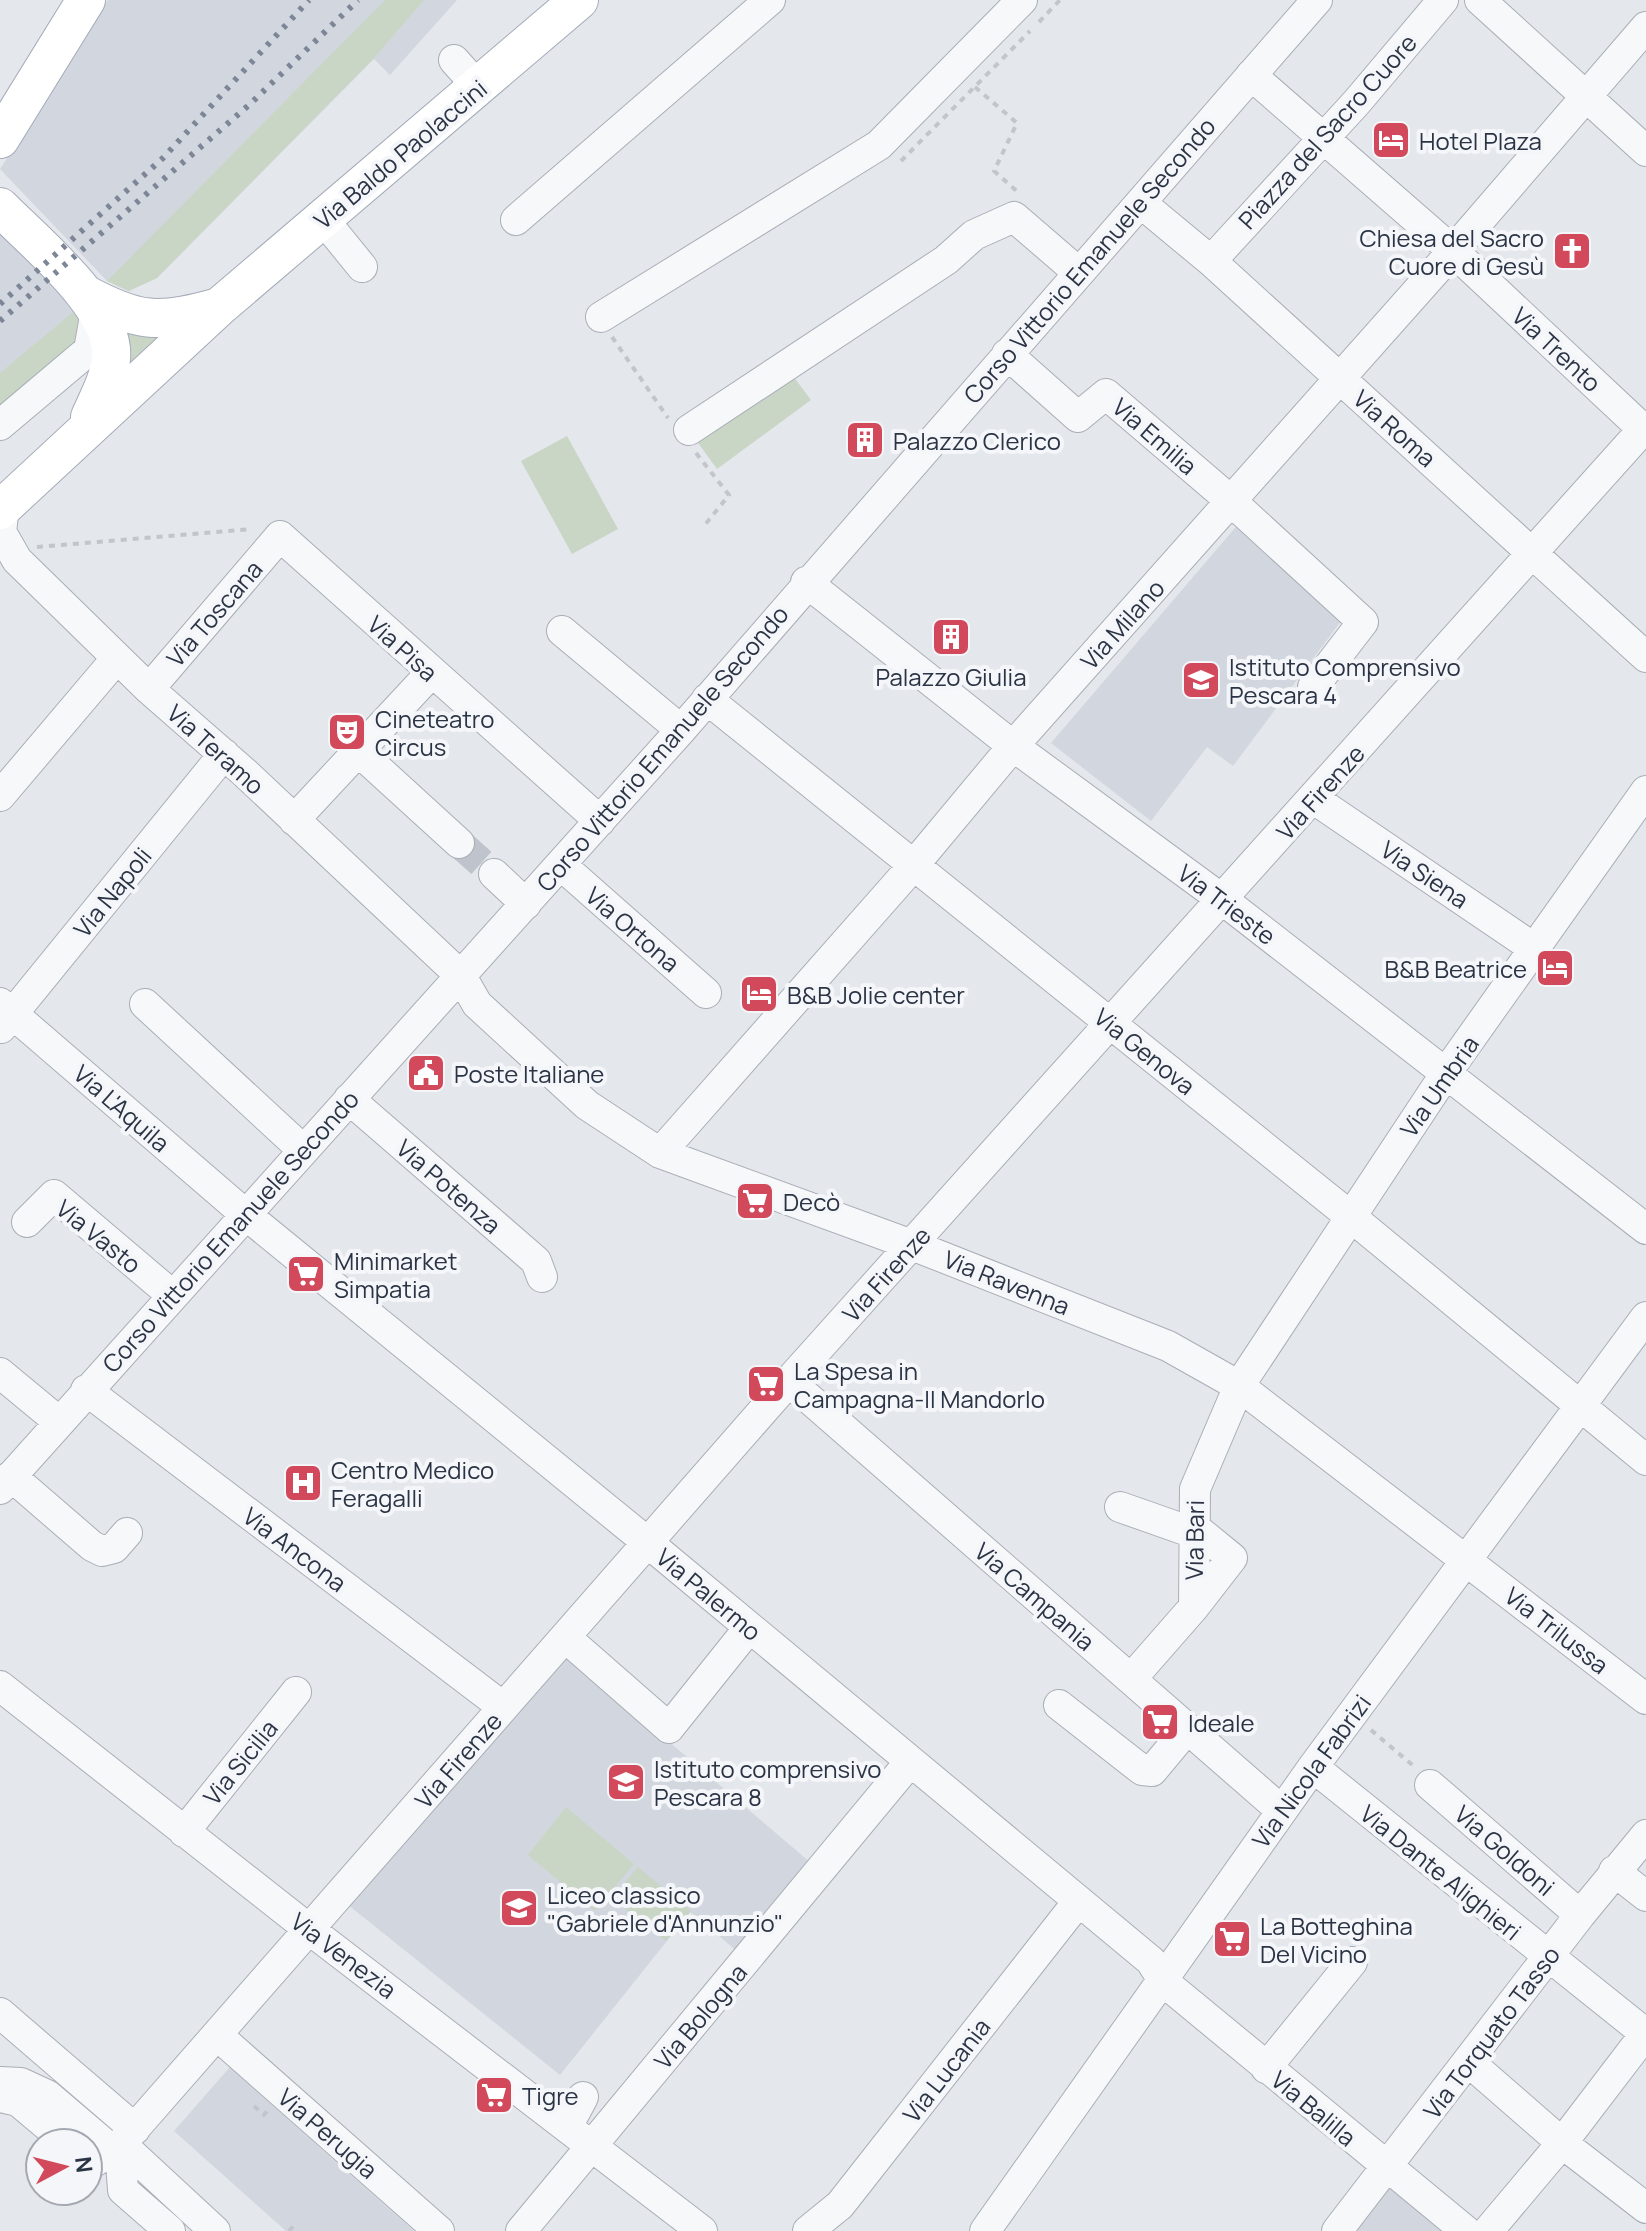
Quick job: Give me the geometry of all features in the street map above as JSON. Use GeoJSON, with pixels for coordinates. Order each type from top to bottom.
{"type":"FeatureCollection","features":[{"type":"Feature","properties":{"kind":"main road","name":"Via Baldo Paolaccini"},"geometry":{"type":"LineString","coordinates":[[51,461],[219,307],[418,139],[466,74],[579,0]]}},
{"type":"Feature","properties":{"kind":"main road"},"geometry":{"type":"LineString","coordinates":[[0,111],[82,7]]}},
{"type":"Feature","properties":{"kind":"main road"},"geometry":{"type":"LineString","coordinates":[[0,139],[82,7]]}},
{"type":"Feature","properties":{"kind":"main road"},"geometry":{"type":"LineString","coordinates":[[0,207],[90,302],[111,341],[111,360],[85,427]]}},
{"type":"Feature","properties":{"kind":"main road","name":"Via Baldo Paolaccini"},"geometry":{"type":"LineString","coordinates":[[90,302],[150,320],[183,317],[219,307]]}},
{"type":"Feature","properties":{"kind":"main road","name":"Via Teramo"},"geometry":{"type":"LineString","coordinates":[[1,496],[51,461]]}},
{"type":"Feature","properties":{"kind":"street"},"geometry":{"type":"LineString","coordinates":[[418,139],[430,137],[590,0]]}},
{"type":"Feature","properties":{"kind":"street"},"geometry":{"type":"LineString","coordinates":[[601,317],[879,145],[1022,0]]}},
{"type":"Feature","properties":{"kind":"street","name":"Corso Vittorio Emanuele Secondo"},"geometry":{"type":"LineString","coordinates":[[5,1482],[681,730],[806,582],[1317,0]]}},
{"type":"Feature","properties":{"kind":"street","name":"Piazza del Sacro Cuore"},"geometry":{"type":"LineString","coordinates":[[1211,261],[1325,137],[1443,0]]}},
{"type":"Feature","properties":{"kind":"street"},"geometry":{"type":"LineString","coordinates":[[1480,0],[1646,151]]}},
{"type":"Feature","properties":{"kind":"street"},"geometry":{"type":"LineString","coordinates":[[516,220],[760,2]]}},
{"type":"Feature","properties":{"kind":"street"},"geometry":{"type":"LineString","coordinates":[[1585,96],[1646,27]]}},
{"type":"Feature","properties":{"kind":"street","name":"Via Trento"},"geometry":{"type":"LineString","coordinates":[[1251,75],[1453,251],[1645,429]]}},
{"type":"Feature","properties":{"kind":"street","name":"Via Milano"},"geometry":{"type":"LineString","coordinates":[[660,1153],[913,866],[1013,746],[1079,691],[1231,501],[1453,251],[1585,96]]}},
{"type":"Feature","properties":{"kind":"street","name":"Via Roma"},"geometry":{"type":"LineString","coordinates":[[1141,203],[1211,261],[1646,657]]}},
{"type":"Feature","properties":{"kind":"street"},"geometry":{"type":"LineString","coordinates":[[689,430],[946,260],[974,235],[1014,217],[1078,272]]}},
{"type":"Feature","properties":{"kind":"street"},"geometry":{"type":"LineString","coordinates":[[85,427],[109,416],[316,234],[323,219],[362,267]]}},
{"type":"Feature","properties":{"kind":"street"},"geometry":{"type":"LineString","coordinates":[[0,425],[89,350],[90,302]]}},
{"type":"Feature","properties":{"kind":"street"},"geometry":{"type":"LineString","coordinates":[[718,386],[819,324],[843,327]]}},
{"type":"Feature","properties":{"kind":"street","name":"Via Emilia"},"geometry":{"type":"LineString","coordinates":[[1007,354],[1078,417],[1106,394],[1231,501]]}},
{"type":"Feature","properties":{"kind":"street","name":"Via Firenze"},"geometry":{"type":"LineString","coordinates":[[110,2149],[310,1930],[789,1381],[1645,429]]}},
{"type":"Feature","properties":{"kind":"street","name":"Via Teramo"},"geometry":{"type":"LineString","coordinates":[[1,496],[1,532],[5,544],[17,560],[149,689],[224,754],[461,976]]}},
{"type":"Feature","properties":{"kind":"street"},"geometry":{"type":"LineString","coordinates":[[1231,501],[1363,622],[1313,687]]}},
{"type":"Feature","properties":{"kind":"street","name":"Via Pisa"},"geometry":{"type":"LineString","coordinates":[[280,536],[600,821]]}},
{"type":"Feature","properties":{"kind":"street","name":"Via Toscana"},"geometry":{"type":"LineString","coordinates":[[149,689],[280,536]]}},
{"type":"Feature","properties":{"kind":"street","name":"Via Trieste"},"geometry":{"type":"LineString","coordinates":[[806,582],[1013,746],[1223,900],[1646,1229]]}},
{"type":"Feature","properties":{"kind":"street"},"geometry":{"type":"LineString","coordinates":[[562,631],[681,730]]}},
{"type":"Feature","properties":{"kind":"street"},"geometry":{"type":"LineString","coordinates":[[0,796],[117,658]]}},
{"type":"Feature","properties":{"kind":"street"},"geometry":{"type":"LineString","coordinates":[[294,820],[431,673]]}},
{"type":"Feature","properties":{"kind":"street","name":"Via Genova"},"geometry":{"type":"LineString","coordinates":[[707,699],[1350,1216],[1646,1460]]}},
{"type":"Feature","properties":{"kind":"street"},"geometry":{"type":"LineString","coordinates":[[357,750],[459,843]]}},
{"type":"Feature","properties":{"kind":"street","name":"Via Napoli"},"geometry":{"type":"LineString","coordinates":[[4,1015],[224,754]]}},
{"type":"Feature","properties":{"kind":"street","name":"Via Umbria"},"geometry":{"type":"LineString","coordinates":[[1239,1386],[1446,1073],[1646,791]]}},
{"type":"Feature","properties":{"kind":"street","name":"Via Siena"},"geometry":{"type":"LineString","coordinates":[[1314,799],[1535,949]]}},
{"type":"Feature","properties":{"kind":"street","name":"Via Ortona"},"geometry":{"type":"LineString","coordinates":[[561,865],[706,993]]}},
{"type":"Feature","properties":{"kind":"street"},"geometry":{"type":"LineString","coordinates":[[494,874],[526,904]]}},
{"type":"Feature","properties":{"kind":"street","name":"Via Ravenna"},"geometry":{"type":"LineString","coordinates":[[461,976],[477,1004],[587,1105],[660,1153],[912,1245],[1168,1346],[1239,1386],[1468,1561]]}},
{"type":"Feature","properties":{"kind":"street"},"geometry":{"type":"LineString","coordinates":[[145,1004],[303,1150]]}},
{"type":"Feature","properties":{"kind":"street","name":"Via L'Aquila"},"geometry":{"type":"LineString","coordinates":[[4,1015],[245,1214]]}},
{"type":"Feature","properties":{"kind":"street","name":"Via Potenza"},"geometry":{"type":"LineString","coordinates":[[349,1099],[536,1261],[542,1277]]}},
{"type":"Feature","properties":{"kind":"street","name":"Via Vasto"},"geometry":{"type":"LineString","coordinates":[[27,1222],[54,1195],[172,1295]]}},
{"type":"Feature","properties":{"kind":"street","name":"Via Palermo"},"geometry":{"type":"LineString","coordinates":[[245,1214],[647,1542],[1077,1903],[1151,1961],[1164,1982]]}},
{"type":"Feature","properties":{"kind":"street","name":"Via Nicola Fabrizi"},"geometry":{"type":"LineString","coordinates":[[985,2231],[1164,1982],[1176,1958],[1313,1767],[1646,1317]]}},
{"type":"Feature","properties":{"kind":"street"},"geometry":{"type":"LineString","coordinates":[[0,1373],[58,1421]]}},
{"type":"Feature","properties":{"kind":"street","name":"Via Campania"},"geometry":{"type":"LineString","coordinates":[[789,1381],[1282,1811]]}},
{"type":"Feature","properties":{"kind":"street","name":"Via Bari"},"geometry":{"type":"LineString","coordinates":[[1131,1679],[1194,1607],[1195,1489],[1239,1386]]}},
{"type":"Feature","properties":{"kind":"street","name":"Via Ancona"},"geometry":{"type":"LineString","coordinates":[[86,1390],[503,1707]]}},
{"type":"Feature","properties":{"kind":"street"},"geometry":{"type":"LineString","coordinates":[[5,1482],[102,1551],[114,1548],[127,1533]]}},
{"type":"Feature","properties":{"kind":"street"},"geometry":{"type":"LineString","coordinates":[[1120,1507],[1194,1530]]}},
{"type":"Feature","properties":{"kind":"street","name":"Via Trilussa"},"geometry":{"type":"LineString","coordinates":[[1468,1561],[1646,1699]]}},
{"type":"Feature","properties":{"kind":"street"},"geometry":{"type":"LineString","coordinates":[[565,1637],[669,1728],[749,1628]]}},
{"type":"Feature","properties":{"kind":"street","name":"Via Venezia"},"geometry":{"type":"LineString","coordinates":[[0,1686],[310,1930],[566,2118],[593,2145],[691,2228]]}},
{"type":"Feature","properties":{"kind":"street","name":"Via Sicilia"},"geometry":{"type":"LineString","coordinates":[[184,1832],[296,1692]]}},
{"type":"Feature","properties":{"kind":"street"},"geometry":{"type":"LineString","coordinates":[[1059,1705],[1142,1770],[1152,1771],[1187,1729]]}},
{"type":"Feature","properties":{"kind":"street","name":"Via Bologna"},"geometry":{"type":"LineString","coordinates":[[521,2231],[909,1763]]}},
{"type":"Feature","properties":{"kind":"street","name":"Via Dante Alighieri"},"geometry":{"type":"LineString","coordinates":[[1313,1767],[1548,1959],[1646,2034]]}},
{"type":"Feature","properties":{"kind":"street","name":"Via Goldoni"},"geometry":{"type":"LineString","coordinates":[[1430,1785],[1580,1915]]}},
{"type":"Feature","properties":{"kind":"street","name":"Via Torquato Tasso"},"geometry":{"type":"LineString","coordinates":[[1337,2231],[1614,1871],[1646,1835]]}},
{"type":"Feature","properties":{"kind":"street"},"geometry":{"type":"LineString","coordinates":[[1614,1871],[1646,1896]]}},
{"type":"Feature","properties":{"kind":"street","name":"Via Lucania"},"geometry":{"type":"LineString","coordinates":[[808,2231],[840,2205],[1077,1903]]}},
{"type":"Feature","properties":{"kind":"street"},"geometry":{"type":"LineString","coordinates":[[1266,2068],[1352,1962]]}},
{"type":"Feature","properties":{"kind":"street","name":"Via Balilla"},"geometry":{"type":"LineString","coordinates":[[1164,1982],[1387,2169],[1466,2231]]}},
{"type":"Feature","properties":{"kind":"street"},"geometry":{"type":"LineString","coordinates":[[0,2013],[47,2054],[121,2163],[123,2190],[170,2231]]}},
{"type":"Feature","properties":{"kind":"street"},"geometry":{"type":"LineString","coordinates":[[1488,2231],[1562,2143],[1646,2034]]}},
{"type":"Feature","properties":{"kind":"street","name":"Via Perugia"},"geometry":{"type":"LineString","coordinates":[[217,2035],[439,2231]]}},
{"type":"Feature","properties":{"kind":"street"},"geometry":{"type":"LineString","coordinates":[[7,2087],[38,2071],[47,2054]]}},
{"type":"Feature","properties":{"kind":"street"},"geometry":{"type":"LineString","coordinates":[[1469,2062],[1562,2143],[1646,2208]]}},
{"type":"Feature","properties":{"kind":"street"},"geometry":{"type":"LineString","coordinates":[[7,2087],[65,2109],[110,2149],[215,2231]]}},
{"type":"Feature","properties":{"kind":"street"},"geometry":{"type":"LineString","coordinates":[[7,2087],[18,2101],[49,2127]]}},
{"type":"Feature","properties":{"kind":"path"},"geometry":{"type":"LineString","coordinates":[[975,87],[1017,123],[994,171]]}},
{"type":"Feature","properties":{"kind":"path"},"geometry":{"type":"LineString","coordinates":[[17,560],[38,546],[258,529],[280,536]]}},
{"type":"Feature","properties":{"kind":"path"},"geometry":{"type":"LineString","coordinates":[[1352,1715],[1407,1759],[1430,1785]]}},
{"type":"Feature","properties":{"kind":"path"},"geometry":{"type":"LineString","coordinates":[[289,2231],[296,2223]]}},
{"type":"Feature","properties":{"kind":"shaded area"},"geometry":{"type":"Polygon","coordinates":[[[108,0],[457,0],[390,75],[374,59],[157,278],[128,291],[107,281],[0,169],[108,0]]]}},
{"type":"Feature","properties":{"kind":"shaded area"},"geometry":{"type":"Polygon","coordinates":[[[0,225],[78,308],[0,411],[0,225]]]}},
{"type":"Feature","properties":{"kind":"shaded area","name":"Istituto Comprensivo Pescara 4"},"geometry":{"type":"Polygon","coordinates":[[[1241,521],[1344,617],[1233,766],[1207,747],[1151,821],[1051,743],[1241,521]]]}},
{"type":"Feature","properties":{"kind":"shaded area","name":"Liceo classico \"Gabriele d'Annunzio\""},"geometry":{"type":"Polygon","coordinates":[[[565,1653],[811,1863],[737,1951],[690,1912],[560,2075],[347,1904],[565,1653]]]}},
{"type":"Feature","properties":{"kind":"shaded area"},"geometry":{"type":"Polygon","coordinates":[[[230,2067],[414,2231],[286,2231],[174,2131],[230,2067]]]}},
{"type":"Feature","properties":{"kind":"shaded area"},"geometry":{"type":"Polygon","coordinates":[[[1391,2181],[1452,2231],[1350,2231],[1391,2181]]]}},
{"type":"Feature","properties":{"kind":"green space"},"geometry":{"type":"Polygon","coordinates":[[[385,0],[424,0],[374,58],[157,278],[129,291],[107,281],[385,0]]]}},
{"type":"Feature","properties":{"kind":"green space"},"geometry":{"type":"Polygon","coordinates":[[[78,308],[85,339],[0,411],[0,373],[78,308]]]}},
{"type":"Feature","properties":{"kind":"green space"},"geometry":{"type":"Polygon","coordinates":[[[124,327],[168,330],[127,368],[124,327]]]}},
{"type":"Feature","properties":{"kind":"green space"},"geometry":{"type":"Polygon","coordinates":[[[790,372],[811,400],[717,469],[696,440],[790,372]]]}},
{"type":"Feature","properties":{"kind":"green space"},"geometry":{"type":"Polygon","coordinates":[[[567,436],[618,529],[572,554],[521,461],[567,436]]]}},
{"type":"Feature","properties":{"kind":"green space"},"geometry":{"type":"Polygon","coordinates":[[[566,1807],[634,1864],[595,1911],[528,1855],[566,1807]]]}},
{"type":"Feature","properties":{"kind":"green space"},"geometry":{"type":"Polygon","coordinates":[[[638,1867],[691,1911],[666,1941],[612,1898],[638,1867]]]}},
{"type":"Feature","properties":{"kind":"tunnel"},"geometry":{"type":"LineString","coordinates":[[459,843],[494,874]]}},
{"type":"Feature","properties":{"kind":"railway"},"geometry":{"type":"LineString","coordinates":[[0,304],[163,158],[309,0]]}},
{"type":"Feature","properties":{"kind":"railway"},"geometry":{"type":"LineString","coordinates":[[0,321],[249,105],[358,0]]}},
{"type":"Feature","properties":{"kind":"place","name":"Hotel Plaza"},"geometry":{"type":"Point","coordinates":[1391,140]}},
{"type":"Feature","properties":{"kind":"place","name":"Chiesa del Sacro Cuore di Gesù"},"geometry":{"type":"Point","coordinates":[1572,251]}},
{"type":"Feature","properties":{"kind":"place","name":"Palazzo Clerico"},"geometry":{"type":"Point","coordinates":[865,440]}},
{"type":"Feature","properties":{"kind":"place","name":"Palazzo Giulia"},"geometry":{"type":"Point","coordinates":[951,637]}},
{"type":"Feature","properties":{"kind":"place","name":"Istituto Comprensivo Pescara 4"},"geometry":{"type":"Point","coordinates":[1201,680]}},
{"type":"Feature","properties":{"kind":"place","name":"Cineteatro Circus"},"geometry":{"type":"Point","coordinates":[347,732]}},
{"type":"Feature","properties":{"kind":"place","name":"B&B Beatrice"},"geometry":{"type":"Point","coordinates":[1555,968]}},
{"type":"Feature","properties":{"kind":"place","name":"B&B Jolie center"},"geometry":{"type":"Point","coordinates":[759,994]}},
{"type":"Feature","properties":{"kind":"place","name":"Poste Italiane"},"geometry":{"type":"Point","coordinates":[426,1073]}},
{"type":"Feature","properties":{"kind":"place","name":"Decò"},"geometry":{"type":"Point","coordinates":[755,1201]}},
{"type":"Feature","properties":{"kind":"place","name":"Minimarket Simpatia"},"geometry":{"type":"Point","coordinates":[306,1274]}},
{"type":"Feature","properties":{"kind":"place","name":"La Spesa in Campagna-Il Mandorlo"},"geometry":{"type":"Point","coordinates":[766,1384]}},
{"type":"Feature","properties":{"kind":"place","name":"Centro Medico Feragalli"},"geometry":{"type":"Point","coordinates":[303,1483]}},
{"type":"Feature","properties":{"kind":"place","name":"Ideale"},"geometry":{"type":"Point","coordinates":[1160,1722]}},
{"type":"Feature","properties":{"kind":"place","name":"Istituto comprensivo Pescara 8"},"geometry":{"type":"Point","coordinates":[626,1782]}},
{"type":"Feature","properties":{"kind":"place","name":"Liceo classico \"Gabriele d'Annunzio\""},"geometry":{"type":"Point","coordinates":[519,1908]}},
{"type":"Feature","properties":{"kind":"place","name":"La Botteghina Del Vicino"},"geometry":{"type":"Point","coordinates":[1232,1939]}},
{"type":"Feature","properties":{"kind":"place","name":"Tigre"},"geometry":{"type":"Point","coordinates":[494,2095]}}]}
